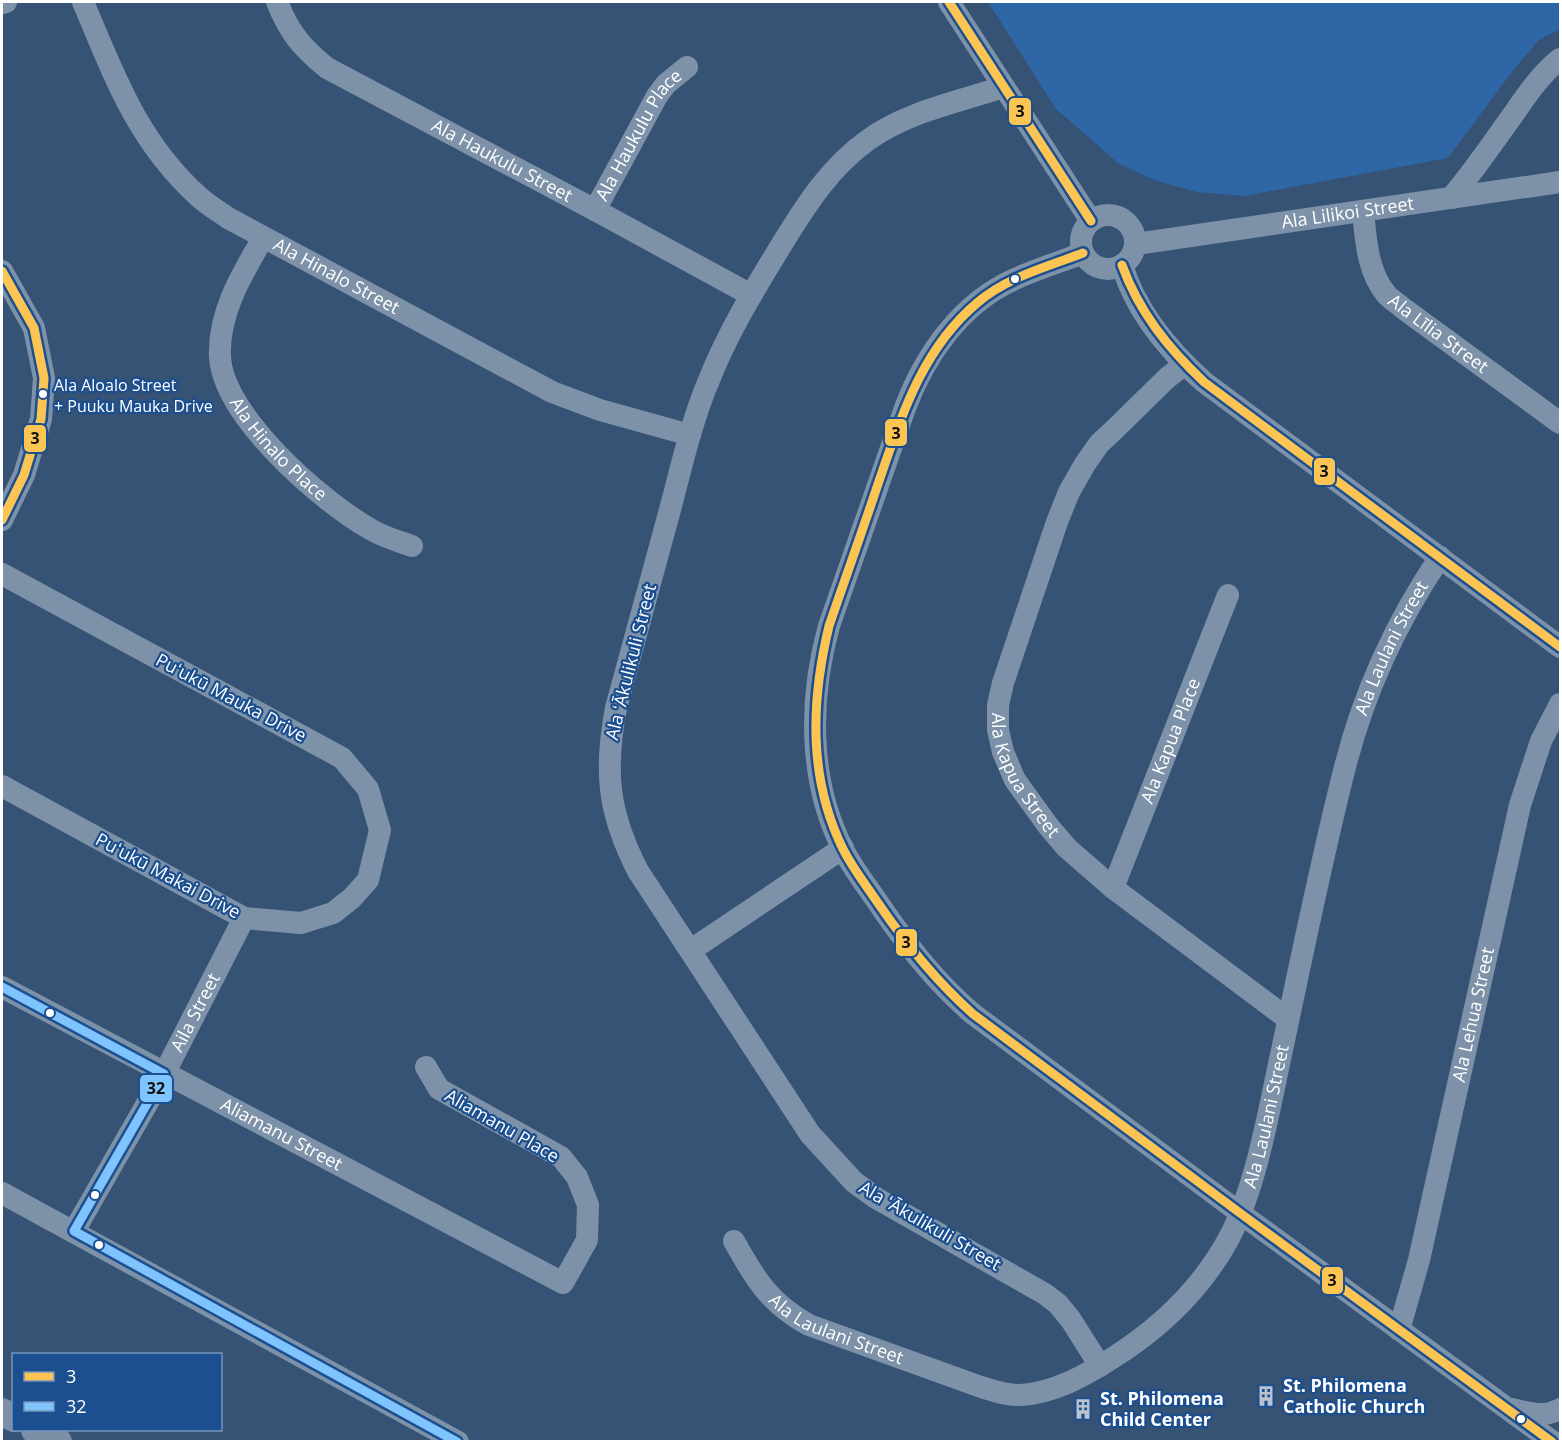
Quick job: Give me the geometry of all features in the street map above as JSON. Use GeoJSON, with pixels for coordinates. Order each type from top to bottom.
{"type":"FeatureCollection","features":[{"type":"Feature","properties":{"kind":"main road"},"geometry":{"type":"LineString","coordinates":[[37,1431],[58,1442]]}},
{"type":"Feature","properties":{"kind":"street"},"geometry":{"type":"LineString","coordinates":[[2,3],[6,2]]}},
{"type":"Feature","properties":{"kind":"street","name":"Ala Hinalo Street"},"geometry":{"type":"LineString","coordinates":[[83,2],[121,93],[153,146],[200,198],[228,218],[552,392],[600,410],[690,435]]}},
{"type":"Feature","properties":{"kind":"street","name":"Ala Haukulu Street"},"geometry":{"type":"LineString","coordinates":[[277,2],[297,41],[327,68],[751,295]]}},
{"type":"Feature","properties":{"kind":"street"},"geometry":{"type":"LineString","coordinates":[[949,2],[1090,221]]}},
{"type":"Feature","properties":{"kind":"street"},"geometry":{"type":"LineString","coordinates":[[1451,198],[1469,177],[1530,91],[1545,72],[1560,59]]}},
{"type":"Feature","properties":{"kind":"street","name":"Ala Haukulu Place"},"geometry":{"type":"LineString","coordinates":[[595,210],[657,96],[666,84],[687,67]]}},
{"type":"Feature","properties":{"kind":"street","name":"Ala ʻĀkulikuli Street"},"geometry":{"type":"LineString","coordinates":[[1002,87],[902,122],[869,139],[844,159],[822,184],[804,210],[751,295],[727,337],[690,435],[616,708],[609,774],[615,810],[627,849],[638,871],[810,1134],[847,1174],[868,1192],[1045,1294],[1058,1304],[1100,1366]]}},
{"type":"Feature","properties":{"kind":"street","name":"Ala Lilikoi Street"},"geometry":{"type":"LineString","coordinates":[[1136,244],[1560,182]]}},
{"type":"Feature","properties":{"kind":"street","name":"Ala Līlia Street"},"geometry":{"type":"LineString","coordinates":[[1363,212],[1370,261],[1377,279],[1387,294],[1404,309],[1560,423]]}},
{"type":"Feature","properties":{"kind":"street"},"geometry":{"type":"LineString","coordinates":[[1107,214],[1116,216],[1131,226],[1136,244],[1134,253],[1122,265],[1113,269],[1095,266],[1088,260],[1083,253],[1082,236],[1090,221],[1107,214]]}},
{"type":"Feature","properties":{"kind":"street","name":"Ala Hinalo Place"},"geometry":{"type":"LineString","coordinates":[[263,238],[233,295],[223,324],[220,360],[230,390],[243,415],[301,477],[331,504],[372,531],[412,546]]}},
{"type":"Feature","properties":{"kind":"street"},"geometry":{"type":"LineString","coordinates":[[1083,253],[1014,279],[984,297],[947,332],[932,352],[911,392],[829,626],[816,680],[814,704],[817,760],[831,819],[843,848],[906,943],[949,993],[997,1033],[1553,1442]]}},
{"type":"Feature","properties":{"kind":"street"},"geometry":{"type":"LineString","coordinates":[[1122,265],[1129,286],[1141,309],[1163,340],[1185,364],[1222,396],[1560,646]]}},
{"type":"Feature","properties":{"kind":"street"},"geometry":{"type":"LineString","coordinates":[[2,271],[34,328],[44,378],[41,418],[24,475],[2,520]]}},
{"type":"Feature","properties":{"kind":"street","name":"Ala Kapua Street"},"geometry":{"type":"LineString","coordinates":[[1185,364],[1169,376],[1099,444],[1069,492],[1002,683],[998,705],[998,730],[1003,752],[1014,780],[1067,848],[1113,888],[1288,1019]]}},
{"type":"Feature","properties":{"kind":"street","name":"Ala Laulani Street"},"geometry":{"type":"LineString","coordinates":[[734,1241],[762,1287],[778,1305],[809,1325],[981,1387],[1009,1394],[1055,1389],[1100,1366],[1158,1327],[1198,1282],[1228,1241],[1240,1213],[1265,1130],[1345,766],[1372,684],[1394,635],[1440,557]]}},
{"type":"Feature","properties":{"kind":"street","name":"Puʻukū Mauka Drive"},"geometry":{"type":"LineString","coordinates":[[2,573],[342,758],[368,789],[380,830],[368,880]]}},
{"type":"Feature","properties":{"kind":"street","name":"Ala Kapua Place"},"geometry":{"type":"LineString","coordinates":[[1113,888],[1228,596]]}},
{"type":"Feature","properties":{"kind":"street","name":"Ala Lehua Street"},"geometry":{"type":"LineString","coordinates":[[1399,1330],[1422,1248],[1520,805],[1541,741],[1560,704]]}},
{"type":"Feature","properties":{"kind":"street","name":"Puʻukū Makai Drive"},"geometry":{"type":"LineString","coordinates":[[2,786],[244,918],[301,923],[333,913],[352,898],[368,880]]}},
{"type":"Feature","properties":{"kind":"street"},"geometry":{"type":"LineString","coordinates":[[691,950],[843,848]]}},
{"type":"Feature","properties":{"kind":"street","name":"Aila Street"},"geometry":{"type":"LineString","coordinates":[[74,1231],[164,1074],[244,918]]}},
{"type":"Feature","properties":{"kind":"street","name":"Aliamanu Street"},"geometry":{"type":"LineString","coordinates":[[2,987],[563,1283]]}},
{"type":"Feature","properties":{"kind":"street","name":"Aliamanu Place"},"geometry":{"type":"LineString","coordinates":[[426,1067],[439,1089],[561,1157],[577,1177],[588,1205],[587,1240],[563,1283]]}},
{"type":"Feature","properties":{"kind":"street"},"geometry":{"type":"LineString","coordinates":[[2,1193],[458,1442]]}},
{"type":"Feature","properties":{"kind":"street"},"geometry":{"type":"LineString","coordinates":[[1505,1407],[1534,1414],[1546,1414],[1560,1409]]}},
{"type":"Feature","properties":{"kind":"shaded area"},"geometry":{"type":"Polygon","coordinates":[[[988,2],[1560,2],[1560,29],[1539,40],[1511,73],[1448,158],[1244,196],[1197,192],[1157,181],[1119,164],[1056,109],[988,2]]]}},
{"type":"Feature","properties":{"kind":"transit line","name":"3"},"geometry":{"type":"LineString","coordinates":[[949,2],[1091,221]]}},
{"type":"Feature","properties":{"kind":"transit line","name":"3"},"geometry":{"type":"LineString","coordinates":[[1083,253],[1014,279],[977,303],[941,342],[915,386],[895,434],[835,608],[823,654],[816,711],[816,739],[818,767],[832,822],[851,863],[899,933],[922,962],[973,1014],[1552,1442]]}},
{"type":"Feature","properties":{"kind":"transit line","name":"3"},"geometry":{"type":"LineString","coordinates":[[1122,265],[1146,314],[1178,356],[1204,382],[1560,647]]}},
{"type":"Feature","properties":{"kind":"transit line","name":"3"},"geometry":{"type":"LineString","coordinates":[[2,271],[34,328],[44,378],[41,419],[24,475],[2,520]]}},
{"type":"Feature","properties":{"kind":"transit line","name":"32"},"geometry":{"type":"LineString","coordinates":[[2,987],[164,1074],[74,1231],[457,1442]]}},
{"type":"Feature","properties":{"kind":"place","name":"Ala Aloalo Street + Puuku Mauka Drive"},"geometry":{"type":"Point","coordinates":[43,394]}},
{"type":"Feature","properties":{"kind":"place","name":"St. Philomena Catholic Church"},"geometry":{"type":"Point","coordinates":[1266,1396]}},
{"type":"Feature","properties":{"kind":"place","name":"St. Philomena Child Center"},"geometry":{"type":"Point","coordinates":[1083,1409]}}]}
